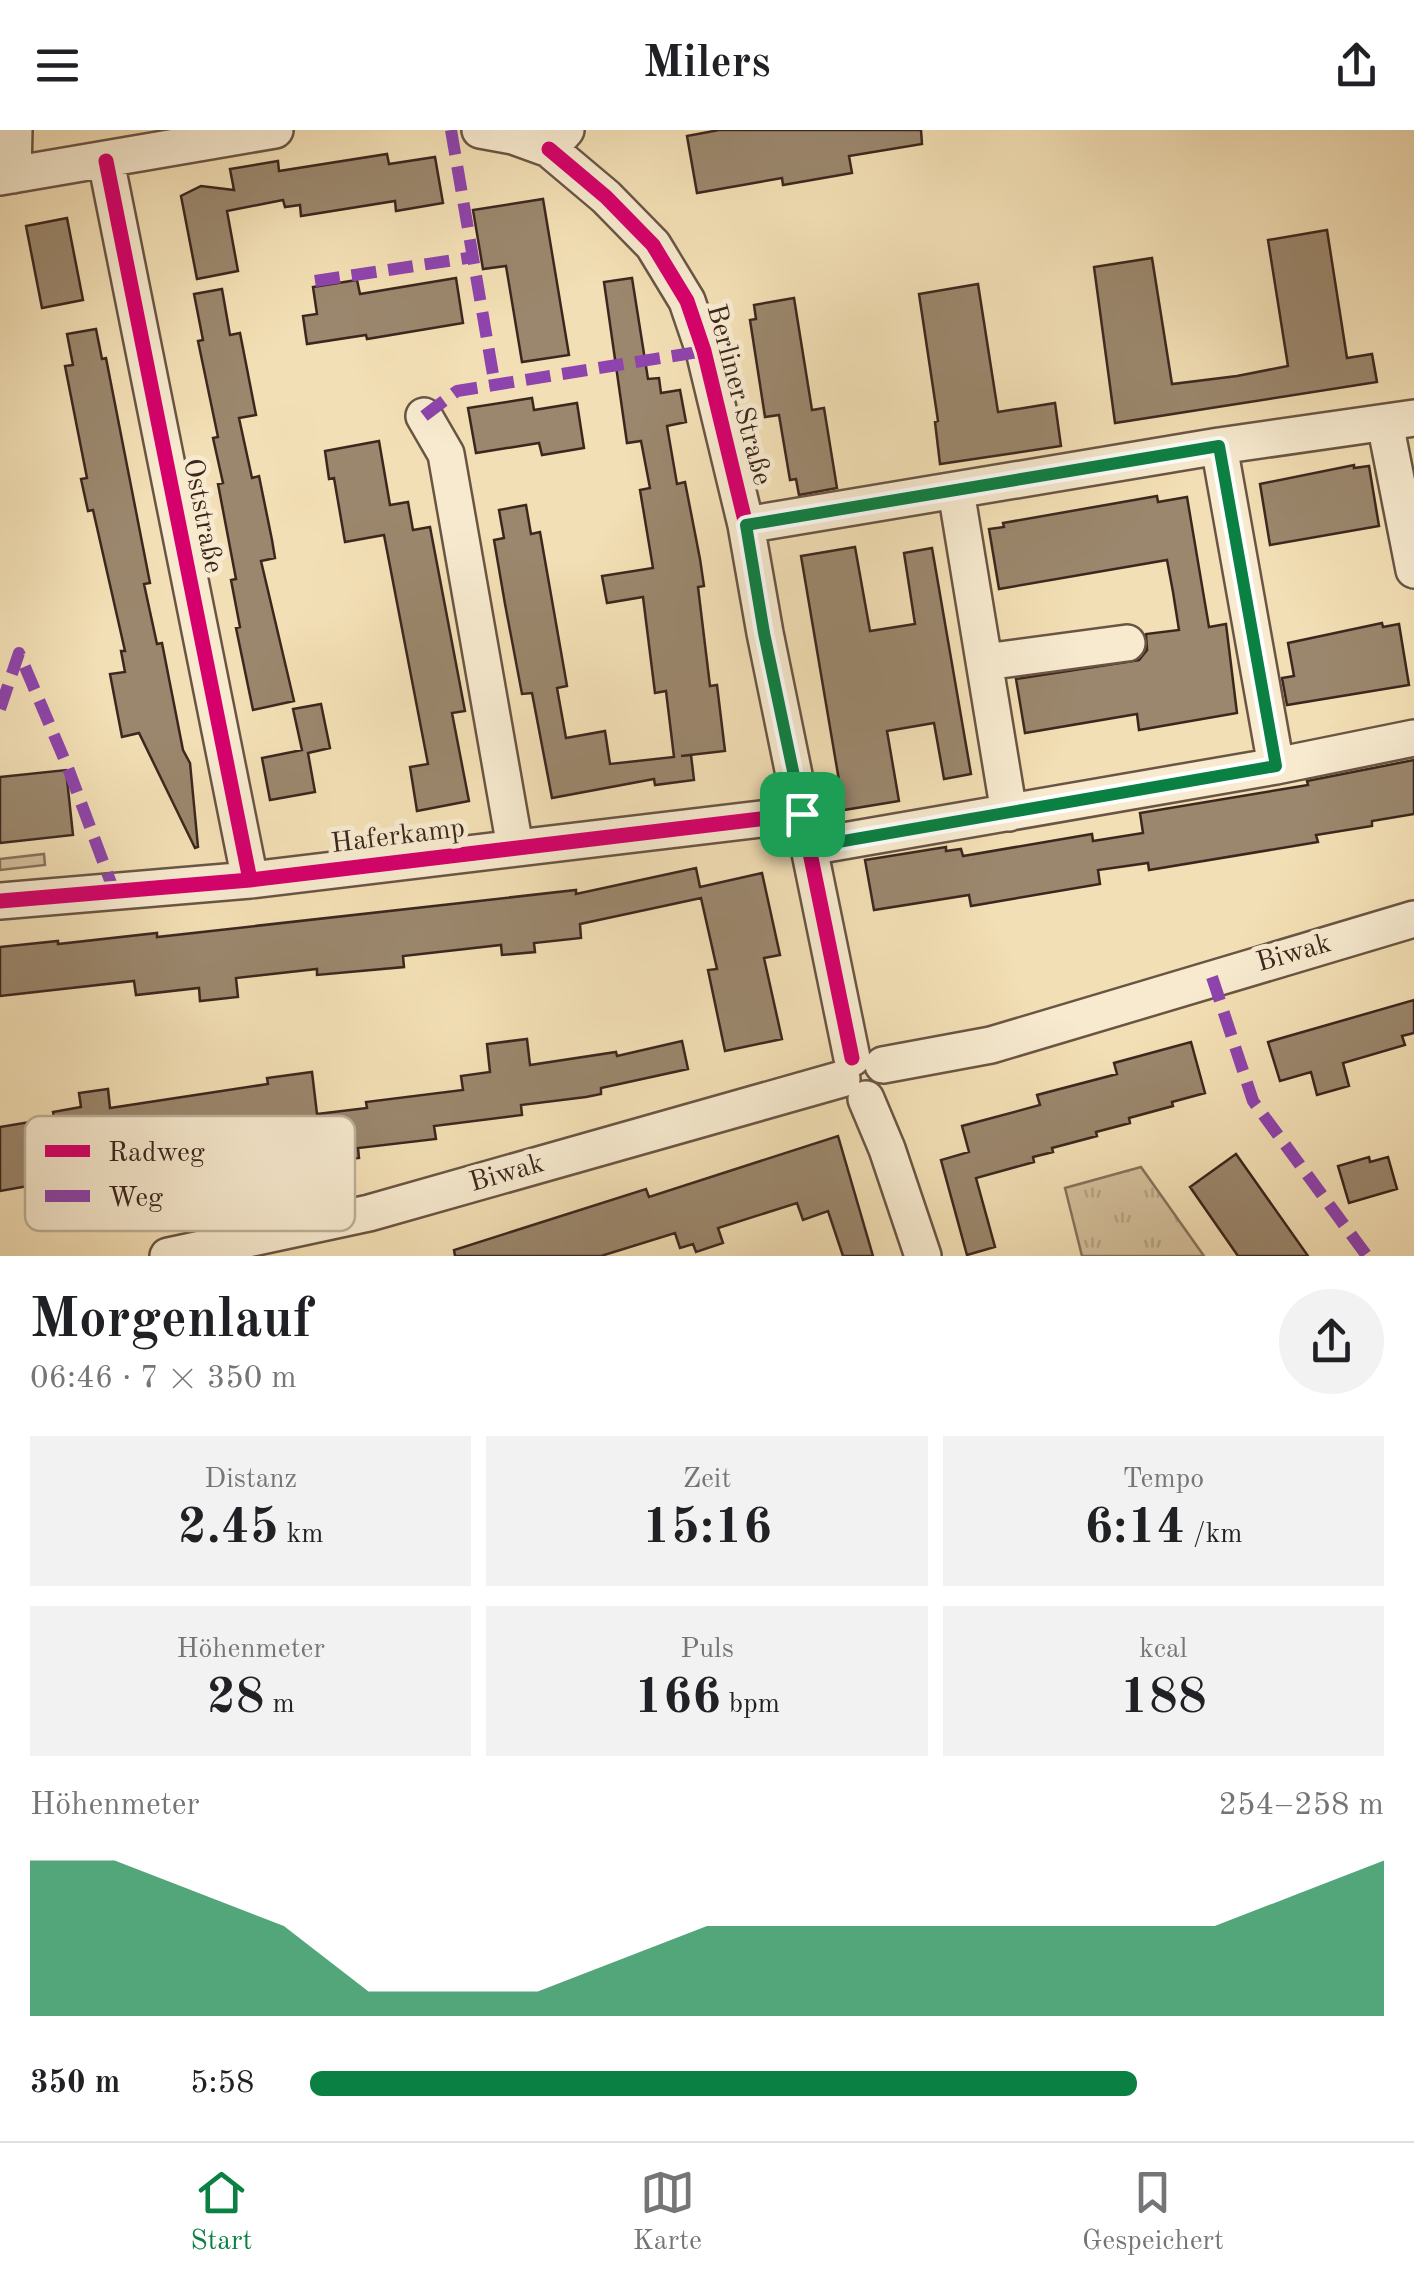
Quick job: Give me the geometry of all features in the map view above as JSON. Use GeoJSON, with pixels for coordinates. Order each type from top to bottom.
{"type":"FeatureCollection","features":[{"type":"Feature","properties":{"kind":"street"},"geometry":{"type":"LineString","coordinates":[[14,130],[7,176],[275,130]]}},
{"type":"Feature","properties":{"kind":"street"},"geometry":{"type":"LineString","coordinates":[[480,130],[558,139]]}},
{"type":"Feature","properties":{"kind":"street","name":"Berliner Straße"},"geometry":{"type":"LineString","coordinates":[[558,139],[652,245],[687,301],[704,352],[746,525],[805,831],[861,1075],[923,1256]]}},
{"type":"Feature","properties":{"kind":"street","name":"Oststraße"},"geometry":{"type":"LineString","coordinates":[[106,161],[250,880]]}},
{"type":"Feature","properties":{"kind":"street"},"geometry":{"type":"LineString","coordinates":[[424,416],[446,454],[514,847]]}},
{"type":"Feature","properties":{"kind":"street"},"geometry":{"type":"LineString","coordinates":[[746,525],[1219,446],[1400,420],[1414,570]]}},
{"type":"Feature","properties":{"kind":"street"},"geometry":{"type":"LineString","coordinates":[[1219,446],[1276,766]]}},
{"type":"Feature","properties":{"kind":"street"},"geometry":{"type":"LineString","coordinates":[[956,491],[1009,813]]}},
{"type":"Feature","properties":{"kind":"street"},"geometry":{"type":"LineString","coordinates":[[986,662],[1127,643]]}},
{"type":"Feature","properties":{"kind":"street","name":"Haferkamp"},"geometry":{"type":"LineString","coordinates":[[0,901],[250,880],[514,847],[805,831],[1009,813],[1414,738]]}},
{"type":"Feature","properties":{"kind":"street","name":"Biwak"},"geometry":{"type":"LineString","coordinates":[[355,1217],[861,1075],[990,1045],[1414,920]]}},
{"type":"Feature","properties":{"kind":"street","name":"Biwak"},"geometry":{"type":"LineString","coordinates":[[168,1256],[288,1231]]}},
{"type":"Feature","properties":{"kind":"green space"},"geometry":{"type":"Polygon","coordinates":[[[44,854],[45,865],[0,870],[0,859],[44,854]]]}},
{"type":"Feature","properties":{"kind":"green space"},"geometry":{"type":"Polygon","coordinates":[[[1141,1167],[1204,1256],[1082,1256],[1065,1188],[1141,1167]]]}},
{"type":"Feature","properties":{"kind":"building"},"geometry":{"type":"Polygon","coordinates":[[[719,130],[921,130],[922,144],[849,156],[852,173],[783,185],[782,178],[697,193],[687,136],[719,130]]]}},
{"type":"Feature","properties":{"kind":"building"},"geometry":{"type":"Polygon","coordinates":[[[387,154],[389,164],[435,157],[443,203],[396,211],[395,201],[301,216],[300,205],[285,207],[283,200],[227,211],[238,271],[197,279],[181,196],[201,186],[234,190],[230,169],[278,161],[279,171],[387,154]]]}},
{"type":"Feature","properties":{"kind":"building"},"geometry":{"type":"Polygon","coordinates":[[[543,199],[569,355],[522,362],[506,266],[483,269],[473,210],[543,199]]]}},
{"type":"Feature","properties":{"kind":"building"},"geometry":{"type":"Polygon","coordinates":[[[67,218],[83,300],[42,308],[26,226],[67,218]]]}},
{"type":"Feature","properties":{"kind":"building"},"geometry":{"type":"Polygon","coordinates":[[[1327,230],[1347,358],[1372,354],[1377,382],[1115,423],[1094,267],[1152,258],[1172,384],[1237,376],[1288,366],[1268,240],[1327,230]]]}},
{"type":"Feature","properties":{"kind":"building"},"geometry":{"type":"Polygon","coordinates":[[[456,278],[463,323],[367,339],[366,335],[307,344],[303,316],[317,314],[313,287],[357,280],[360,294],[456,278]]]}},
{"type":"Feature","properties":{"kind":"building"},"geometry":{"type":"Polygon","coordinates":[[[632,278],[648,379],[659,378],[661,393],[680,390],[686,422],[667,426],[677,484],[685,482],[700,559],[704,586],[698,587],[710,686],[717,685],[725,751],[681,756],[691,755],[694,780],[655,785],[654,779],[552,798],[532,693],[522,694],[505,604],[494,540],[504,538],[499,510],[526,505],[531,534],[540,532],[567,686],[557,688],[566,738],[605,731],[610,764],[674,757],[666,691],[655,693],[643,597],[607,603],[602,576],[653,568],[640,490],[650,488],[641,441],[627,443],[604,282],[632,278]]]}},
{"type":"Feature","properties":{"kind":"building"},"geometry":{"type":"Polygon","coordinates":[[[978,284],[998,412],[1055,403],[1061,446],[940,464],[935,422],[938,421],[919,294],[978,284]]]}},
{"type":"Feature","properties":{"kind":"building"},"geometry":{"type":"Polygon","coordinates":[[[222,289],[230,335],[240,333],[256,415],[239,418],[252,478],[259,476],[272,540],[275,558],[261,561],[294,701],[253,710],[236,628],[240,627],[231,580],[236,579],[218,484],[223,483],[213,438],[218,437],[198,341],[203,340],[194,294],[222,289]]]}},
{"type":"Feature","properties":{"kind":"building"},"geometry":{"type":"Polygon","coordinates":[[[794,298],[812,410],[824,408],[837,488],[799,495],[796,479],[790,480],[779,415],[765,417],[750,320],[756,319],[754,305],[794,298]]]}},
{"type":"Feature","properties":{"kind":"building"},"geometry":{"type":"Polygon","coordinates":[[[96,329],[102,359],[106,358],[150,583],[144,584],[157,644],[162,643],[183,750],[190,763],[198,847],[195,848],[139,733],[122,737],[110,674],[125,672],[121,651],[125,651],[93,510],[88,511],[81,479],[87,478],[65,366],[73,365],[67,334],[96,329]]]}},
{"type":"Feature","properties":{"kind":"building"},"geometry":{"type":"Polygon","coordinates":[[[532,398],[534,410],[577,403],[584,448],[542,455],[539,443],[476,453],[468,408],[532,398]]]}},
{"type":"Feature","properties":{"kind":"building"},"geometry":{"type":"Polygon","coordinates":[[[379,441],[390,505],[408,502],[413,530],[430,527],[465,711],[452,713],[469,801],[417,811],[410,767],[428,764],[384,535],[345,542],[325,451],[379,441]]]}},
{"type":"Feature","properties":{"kind":"building"},"geometry":{"type":"Polygon","coordinates":[[[1354,465],[1369,466],[1379,526],[1270,545],[1260,484],[1354,465]]]}},
{"type":"Feature","properties":{"kind":"building"},"geometry":{"type":"Polygon","coordinates":[[[1157,496],[1158,502],[1187,497],[1209,627],[1226,624],[1237,713],[1139,730],[1137,714],[1025,733],[1016,679],[1139,660],[1147,650],[1146,634],[1179,630],[1173,592],[1167,560],[999,589],[989,529],[1004,527],[1003,523],[1157,496]]]}},
{"type":"Feature","properties":{"kind":"building"},"geometry":{"type":"Polygon","coordinates":[[[855,547],[870,631],[915,624],[904,553],[932,548],[971,774],[944,779],[934,723],[887,731],[899,801],[844,810],[801,556],[855,547]]]}},
{"type":"Feature","properties":{"kind":"building"},"geometry":{"type":"Polygon","coordinates":[[[1382,623],[1383,627],[1399,624],[1409,685],[1287,705],[1282,678],[1294,676],[1288,643],[1382,623]]]}},
{"type":"Feature","properties":{"kind":"building"},"geometry":{"type":"Polygon","coordinates":[[[321,704],[330,748],[308,753],[315,792],[270,800],[262,758],[302,750],[293,709],[321,704]]]}},
{"type":"Feature","properties":{"kind":"building"},"geometry":{"type":"Polygon","coordinates":[[[1414,760],[1414,814],[1316,835],[1318,842],[1149,870],[1148,863],[1098,870],[1100,884],[971,906],[969,895],[874,910],[865,860],[946,847],[946,851],[961,849],[963,856],[1092,834],[1093,841],[1143,833],[1140,813],[1308,785],[1307,781],[1414,760]]]}},
{"type":"Feature","properties":{"kind":"building"},"geometry":{"type":"Polygon","coordinates":[[[66,770],[73,835],[0,843],[0,777],[66,770]]]}},
{"type":"Feature","properties":{"kind":"building"},"geometry":{"type":"Polygon","coordinates":[[[696,868],[700,887],[762,873],[780,955],[764,958],[782,1039],[725,1051],[708,970],[717,969],[701,898],[580,924],[581,938],[534,943],[535,952],[502,955],[501,945],[403,956],[404,967],[317,975],[317,969],[236,978],[238,997],[200,1001],[199,988],[136,995],[134,981],[0,996],[0,947],[157,933],[157,937],[576,890],[576,894],[696,868]]]}},
{"type":"Feature","properties":{"kind":"building"},"geometry":{"type":"Polygon","coordinates":[[[1414,1000],[1414,1033],[1402,1036],[1405,1045],[1343,1063],[1349,1086],[1317,1095],[1311,1072],[1280,1081],[1268,1042],[1414,1000]]]}},
{"type":"Feature","properties":{"kind":"building"},"geometry":{"type":"Polygon","coordinates":[[[527,1039],[530,1065],[616,1052],[617,1056],[682,1041],[688,1069],[601,1088],[601,1094],[521,1105],[522,1115],[434,1126],[436,1139],[358,1148],[359,1158],[355,1158],[355,1116],[54,1116],[53,1112],[81,1107],[79,1093],[108,1089],[110,1108],[268,1084],[267,1078],[312,1072],[317,1114],[367,1108],[366,1102],[463,1090],[461,1076],[490,1072],[487,1044],[527,1039]]]}},
{"type":"Feature","properties":{"kind":"building"},"geometry":{"type":"Polygon","coordinates":[[[1191,1042],[1205,1093],[1129,1118],[1130,1123],[1096,1132],[1097,1136],[1052,1148],[1053,1152],[1033,1157],[1034,1162],[976,1178],[995,1247],[967,1255],[941,1160],[969,1152],[962,1126],[1040,1105],[1037,1095],[1117,1074],[1114,1063],[1191,1042]]]}},
{"type":"Feature","properties":{"kind":"building"},"geometry":{"type":"Polygon","coordinates":[[[25,1123],[25,1187],[0,1191],[0,1127],[25,1123]]]}},
{"type":"Feature","properties":{"kind":"building"},"geometry":{"type":"Polygon","coordinates":[[[838,1136],[873,1256],[843,1256],[828,1211],[803,1220],[797,1203],[718,1228],[723,1243],[696,1252],[693,1244],[680,1248],[675,1233],[601,1256],[455,1256],[454,1250],[646,1189],[649,1197],[838,1136]]]}},
{"type":"Feature","properties":{"kind":"building"},"geometry":{"type":"Polygon","coordinates":[[[1236,1154],[1308,1256],[1238,1256],[1190,1187],[1236,1154]]]}},
{"type":"Feature","properties":{"kind":"building"},"geometry":{"type":"Polygon","coordinates":[[[1369,1157],[1370,1162],[1388,1157],[1397,1189],[1349,1203],[1338,1166],[1369,1157]]]}},
{"type":"Feature","properties":{"kind":"marked path"},"geometry":{"type":"LineString","coordinates":[[451,130],[495,386]]}},
{"type":"Feature","properties":{"kind":"marked path"},"geometry":{"type":"LineString","coordinates":[[315,281],[474,257]]}},
{"type":"Feature","properties":{"kind":"marked path"},"geometry":{"type":"LineString","coordinates":[[424,416],[457,391],[704,351]]}},
{"type":"Feature","properties":{"kind":"marked path"},"geometry":{"type":"LineString","coordinates":[[0,709],[19,653],[114,891]]}},
{"type":"Feature","properties":{"kind":"marked path"},"geometry":{"type":"LineString","coordinates":[[1212,977],[1253,1101],[1367,1256]]}},
{"type":"Feature","properties":{"kind":"cycle path"},"geometry":{"type":"LineString","coordinates":[[549,149],[606,197],[653,245],[687,301],[704,351],[746,525],[852,1058]]}},
{"type":"Feature","properties":{"kind":"cycle path"},"geometry":{"type":"LineString","coordinates":[[106,161],[250,880]]}},
{"type":"Feature","properties":{"kind":"cycle path"},"geometry":{"type":"LineString","coordinates":[[0,901],[250,880],[802,814]]}},
{"type":"Feature","properties":{"kind":"route"},"geometry":{"type":"LineString","coordinates":[[1219,446],[1276,766],[809,847],[802,814],[746,525],[1219,446]]}}]}
